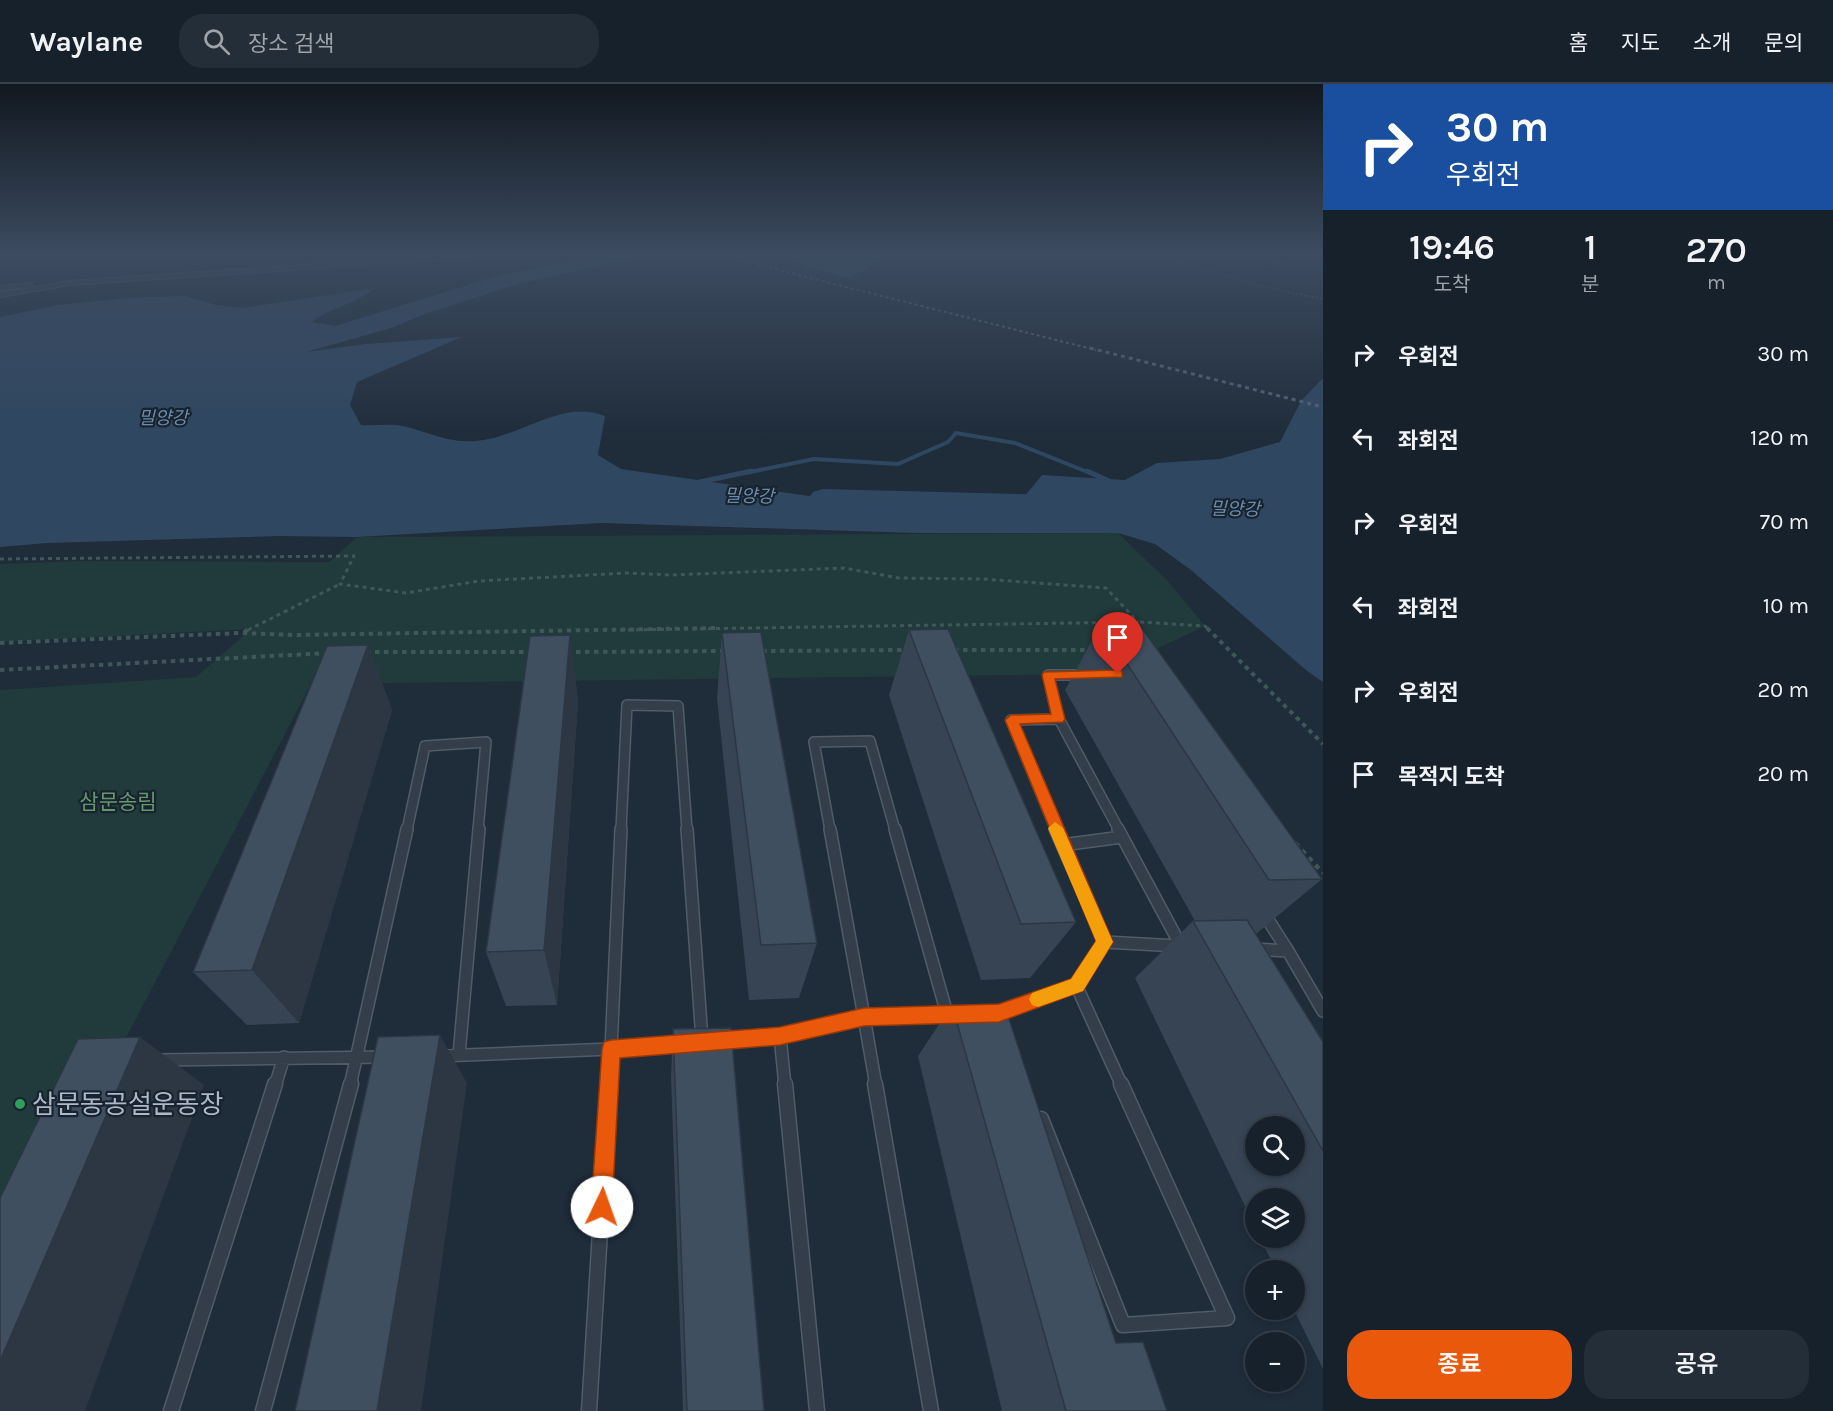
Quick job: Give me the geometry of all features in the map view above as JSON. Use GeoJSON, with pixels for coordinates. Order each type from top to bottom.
{"type":"FeatureCollection","features":[{"type":"Feature","properties":{"kind":"lane"},"geometry":{"type":"LineString","coordinates":[[1093,675],[1048,675],[1059,719],[1122,837],[1187,946],[1105,942]]}},
{"type":"Feature","properties":{"kind":"lane"},"geometry":{"type":"LineString","coordinates":[[589,1411],[611,1049],[627,705],[678,706],[703,1044]]}},
{"type":"Feature","properties":{"kind":"lane"},"geometry":{"type":"LineString","coordinates":[[1059,719],[1011,720],[1105,942]]}},
{"type":"Feature","properties":{"kind":"lane"},"geometry":{"type":"LineString","coordinates":[[931,1411],[864,1017],[814,742],[870,741],[946,1014]]}},
{"type":"Feature","properties":{"kind":"lane"},"geometry":{"type":"LineString","coordinates":[[263,1411],[358,1057],[425,746],[486,742],[459,1055]]}},
{"type":"Feature","properties":{"kind":"lane"},"geometry":{"type":"LineString","coordinates":[[1062,845],[1122,837]]}},
{"type":"Feature","properties":{"kind":"lane"},"geometry":{"type":"LineString","coordinates":[[1257,902],[1323,1011]]}},
{"type":"Feature","properties":{"kind":"lane"},"geometry":{"type":"LineString","coordinates":[[1008,1035],[994,1013],[1077,985],[1105,942]]}},
{"type":"Feature","properties":{"kind":"lane"},"geometry":{"type":"LineString","coordinates":[[1240,948],[1288,951]]}},
{"type":"Feature","properties":{"kind":"lane"},"geometry":{"type":"LineString","coordinates":[[1035,1102],[1123,1325],[1227,1318],[1077,985]]}},
{"type":"Feature","properties":{"kind":"lane"},"geometry":{"type":"LineString","coordinates":[[426,1056],[703,1044],[780,1036],[864,1017],[968,1014]]}},
{"type":"Feature","properties":{"kind":"lane"},"geometry":{"type":"LineString","coordinates":[[780,1036],[817,1411]]}},
{"type":"Feature","properties":{"kind":"lane"},"geometry":{"type":"LineString","coordinates":[[148,1060],[403,1056]]}},
{"type":"Feature","properties":{"kind":"lane"},"geometry":{"type":"LineString","coordinates":[[171,1411],[284,1058]]}},
{"type":"Feature","properties":{"kind":"path"},"geometry":{"type":"LineString","coordinates":[[0,559],[354,556],[340,584]]}},
{"type":"Feature","properties":{"kind":"path"},"geometry":{"type":"LineString","coordinates":[[241,633],[340,584],[406,593],[479,581],[626,573],[671,575],[844,568],[899,578],[982,579],[1106,588],[1138,622]]}},
{"type":"Feature","properties":{"kind":"path"},"geometry":{"type":"LineString","coordinates":[[0,643],[241,633],[295,635],[1138,622],[1205,626],[1323,744]]}},
{"type":"Feature","properties":{"kind":"path"},"geometry":{"type":"LineString","coordinates":[[760,651],[915,650]]}},
{"type":"Feature","properties":{"kind":"path"},"geometry":{"type":"LineString","coordinates":[[951,650],[1094,650]]}},
{"type":"Feature","properties":{"kind":"path"},"geometry":{"type":"LineString","coordinates":[[557,652],[736,651]]}},
{"type":"Feature","properties":{"kind":"path"},"geometry":{"type":"LineString","coordinates":[[354,652],[545,652]]}},
{"type":"Feature","properties":{"kind":"path"},"geometry":{"type":"LineString","coordinates":[[0,670],[330,653]]}},
{"type":"Feature","properties":{"kind":"path"},"geometry":{"type":"LineString","coordinates":[[1292,839],[1323,873]]}},
{"type":"Feature","properties":{"kind":"green space","name":"삼문송림"},"geometry":{"type":"Polygon","coordinates":[[[1118,533],[1166,579],[1205,626],[1104,674],[311,684],[114,1061],[0,1269],[0,690],[196,677],[251,629],[0,642],[0,564],[81,561],[329,562],[357,537],[1118,533]]]}},
{"type":"Feature","properties":{"kind":"water","name":"밀양강"},"geometry":{"type":"Polygon","coordinates":[[[10,315],[323,315],[312,322],[335,326],[371,315],[423,315],[391,328],[306,352],[365,344],[462,337],[357,382],[350,405],[361,425],[402,426],[444,438],[472,441],[498,437],[559,415],[590,412],[605,416],[598,455],[621,469],[809,496],[996,504],[1024,497],[1042,475],[1125,480],[1157,463],[1220,459],[1280,442],[1301,401],[1323,378],[1323,682],[1307,671],[1191,570],[1155,544],[1118,533],[916,533],[602,523],[357,537],[279,536],[47,543],[0,547],[0,317],[10,315]]]}},
{"type":"Feature","properties":{"kind":"building"},"geometry":{"type":"Polygon","coordinates":[[[1101,624],[1139,624],[1322,879],[1269,880],[1101,624]]]}},
{"type":"Feature","properties":{"kind":"building"},"geometry":{"type":"Polygon","coordinates":[[[948,629],[1076,922],[1021,924],[909,630],[948,629]]]}},
{"type":"Feature","properties":{"kind":"building"},"geometry":{"type":"Polygon","coordinates":[[[761,632],[817,943],[761,945],[722,633],[761,632]]]}},
{"type":"Feature","properties":{"kind":"building"},"geometry":{"type":"Polygon","coordinates":[[[570,635],[544,950],[486,952],[530,636],[570,635]]]}},
{"type":"Feature","properties":{"kind":"building"},"geometry":{"type":"Polygon","coordinates":[[[368,645],[252,970],[193,972],[327,646],[368,645]]]}},
{"type":"Feature","properties":{"kind":"building"},"geometry":{"type":"Polygon","coordinates":[[[1247,920],[1323,1042],[1323,1151],[1305,1116],[1193,921],[1247,920]]]}},
{"type":"Feature","properties":{"kind":"building"},"geometry":{"type":"Polygon","coordinates":[[[1004,1004],[1116,1343],[1143,1342],[1167,1411],[1066,1411],[952,1005],[1004,1004]]]}},
{"type":"Feature","properties":{"kind":"building"},"geometry":{"type":"Polygon","coordinates":[[[731,1028],[764,1411],[687,1411],[673,1029],[731,1028]]]}},
{"type":"Feature","properties":{"kind":"building"},"geometry":{"type":"Polygon","coordinates":[[[440,1035],[377,1411],[295,1411],[378,1037],[440,1035]]]}},
{"type":"Feature","properties":{"kind":"building"},"geometry":{"type":"Polygon","coordinates":[[[140,1037],[0,1361],[0,1198],[78,1039],[140,1037]]]}},
{"type":"Feature","properties":{"kind":"waterway"},"geometry":{"type":"LineString","coordinates":[[745,473],[814,459],[898,464],[948,442],[956,433],[1015,443],[1090,473]]}},
{"type":"Feature","properties":{"kind":"waterway"},"geometry":{"type":"LineString","coordinates":[[700,482],[752,471]]}},
{"type":"Feature","properties":{"kind":"waterway"},"geometry":{"type":"LineString","coordinates":[[1087,471],[1109,481]]}},
{"type":"Feature","properties":{"kind":"waterway","name":"밀양강"},"geometry":{"type":"LineString","coordinates":[[823,498],[1057,504]]}},
{"type":"Feature","properties":{"kind":"railway"},"geometry":{"type":"LineString","coordinates":[[957,315],[1096,350]]}},
{"type":"Feature","properties":{"kind":"railway"},"geometry":{"type":"LineString","coordinates":[[1090,348],[1323,407]]}},
{"type":"Feature","properties":{"kind":"slow traffic"},"geometry":{"type":"LineString","coordinates":[[1038,999],[1077,985],[1105,942],[1055,828]]}},
{"type":"Feature","properties":{"kind":"place","name":"삼문동공설운동장"},"geometry":{"type":"Point","coordinates":[20,1104]}},
{"type":"Feature","properties":{"kind":"route"},"geometry":{"type":"LineString","coordinates":[[602,1207],[611,1049],[703,1044],[780,1036],[864,1017],[999,1013],[1077,985],[1105,942],[1011,720],[1059,719],[1048,675],[1118,674]]}}]}
